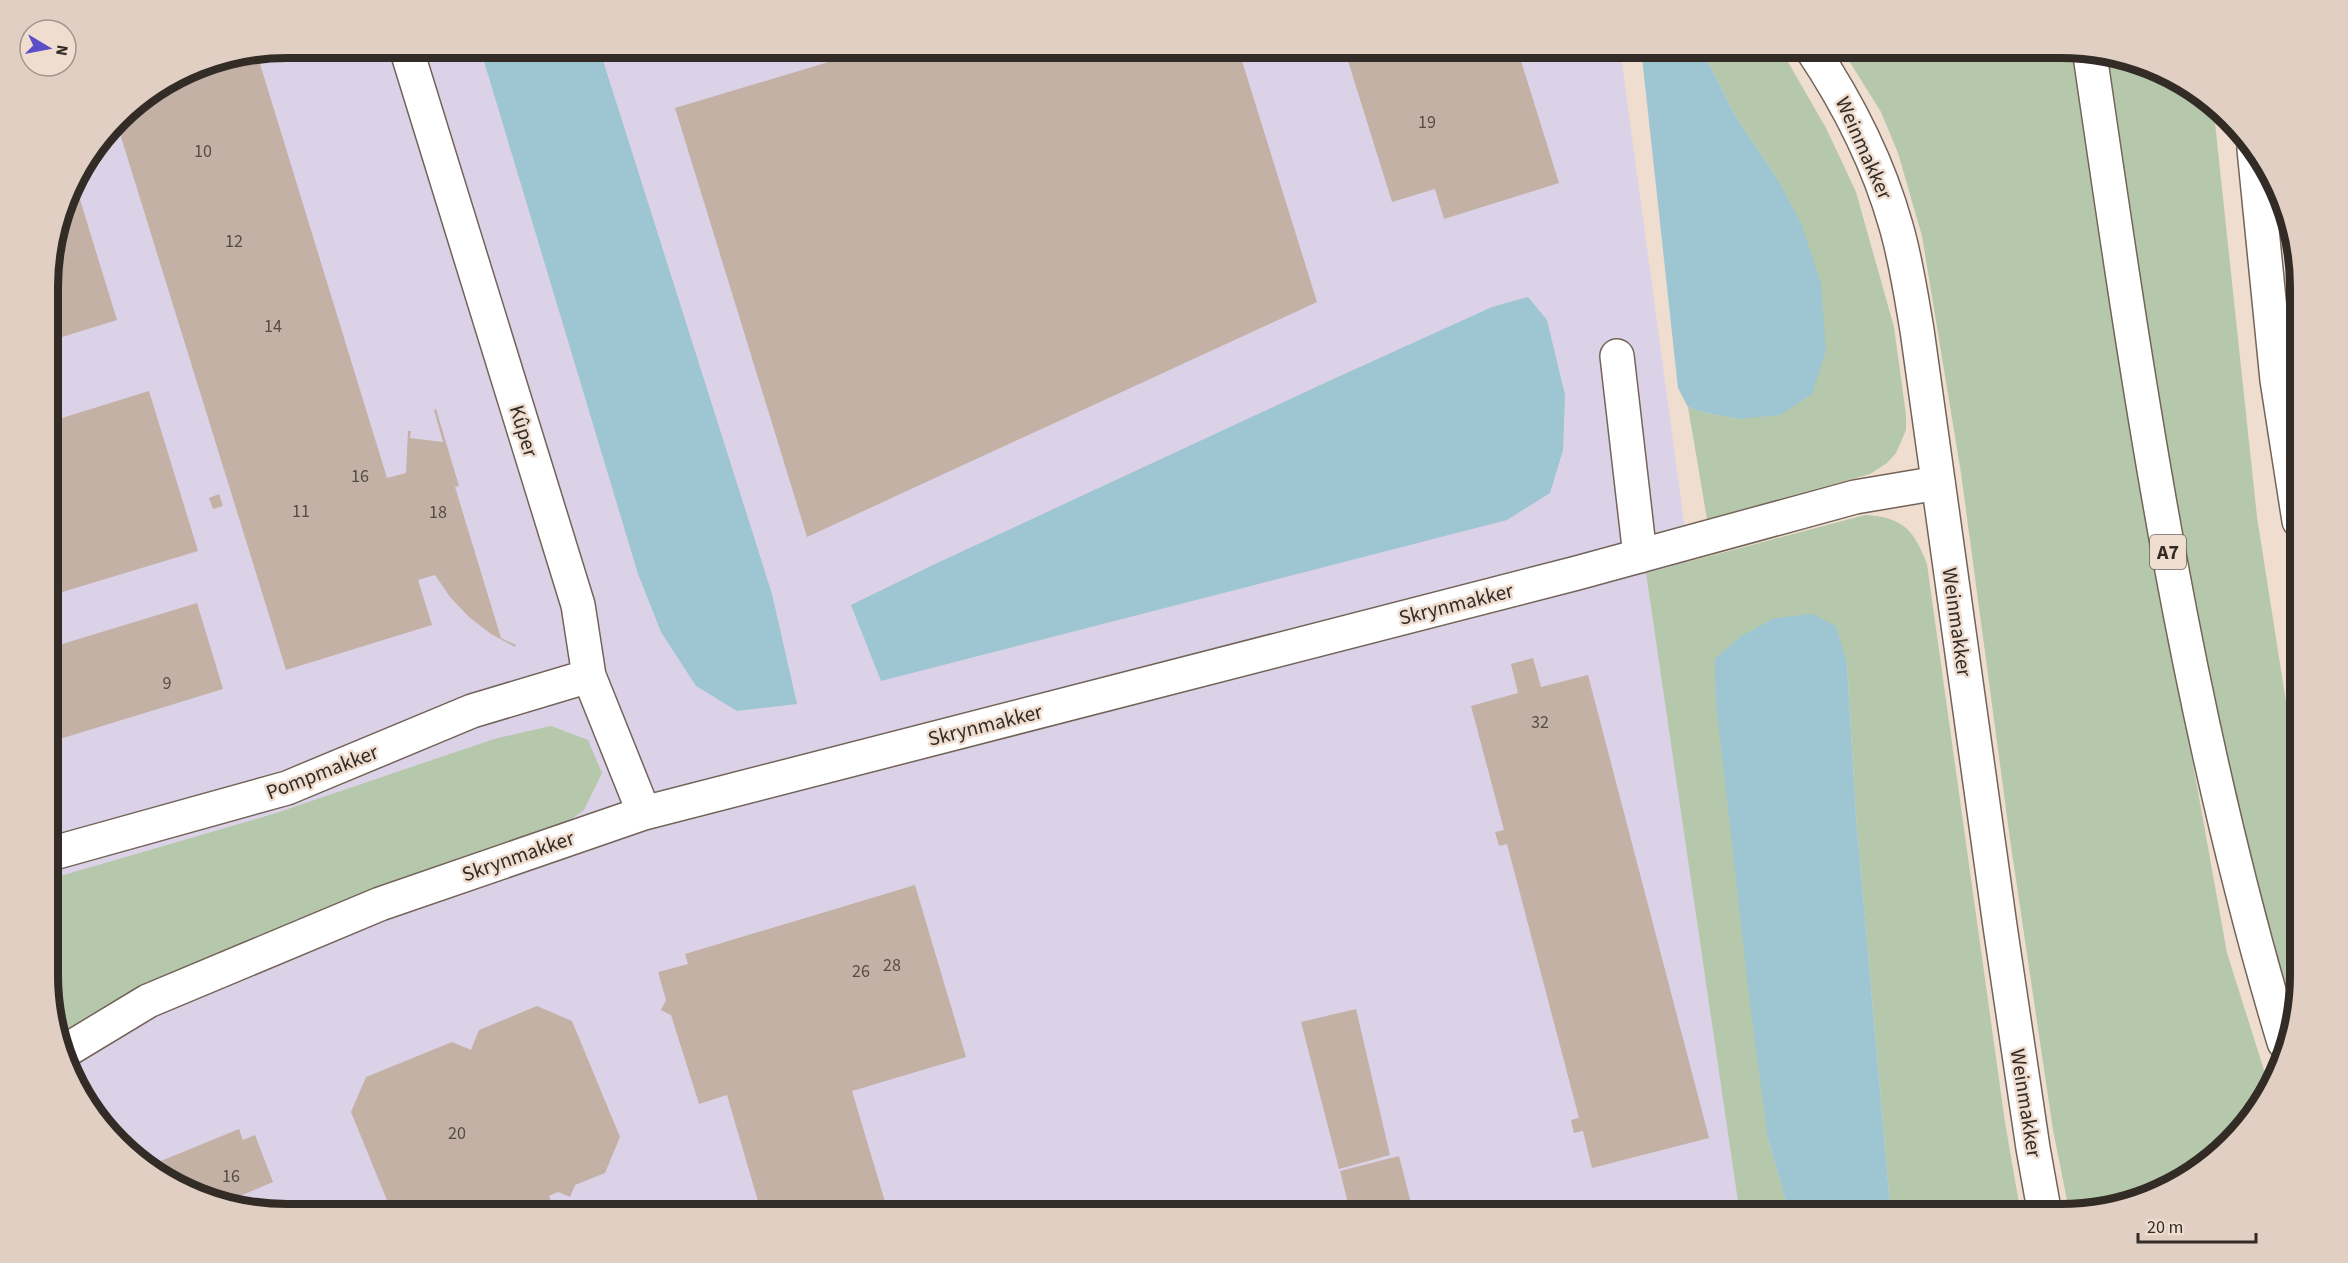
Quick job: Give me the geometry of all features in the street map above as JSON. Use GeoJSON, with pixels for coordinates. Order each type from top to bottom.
{"type":"FeatureCollection","features":[{"type":"Feature","properties":{"kind":"main road","name":"Kûper"},"geometry":{"type":"LineString","coordinates":[[409,58],[578,605],[589,676],[645,813]]}},
{"type":"Feature","properties":{"kind":"main road","name":"Weinmakker"},"geometry":{"type":"LineString","coordinates":[[1818,58],[1865,141],[1897,227],[1917,330],[2018,1053],[2043,1204]]}},
{"type":"Feature","properties":{"kind":"main road","name":"A7"},"geometry":{"type":"LineString","coordinates":[[2091,60],[2145,425],[2187,657],[2232,857],[2282,1035]]}},
{"type":"Feature","properties":{"kind":"main road"},"geometry":{"type":"LineString","coordinates":[[2256,168],[2277,380],[2290,463]]}},
{"type":"Feature","properties":{"kind":"main road"},"geometry":{"type":"LineString","coordinates":[[1617,357],[1640,556]]}},
{"type":"Feature","properties":{"kind":"main road","name":"Skrynmakker"},"geometry":{"type":"LineString","coordinates":[[71,1048],[148,1000],[380,904],[645,813],[1640,556],[1855,497],[1938,483]]}},
{"type":"Feature","properties":{"kind":"main road","name":"Pompmakker"},"geometry":{"type":"LineString","coordinates":[[58,852],[287,788],[472,711],[589,676]]}},
{"type":"Feature","properties":{"kind":"shaded area"},"geometry":{"type":"Polygon","coordinates":[[[288,58],[1621,58],[1727,841],[1739,1204],[273,1204],[228,1197],[186,1181],[160,1166],[137,1148],[115,1126],[97,1103],[82,1077],[66,1035],[60,1005],[58,975],[58,288],[60,258],[66,228],[82,186],[97,160],[115,137],[137,115],[160,97],[200,76],[228,66],[258,60],[288,58]]]}},
{"type":"Feature","properties":{"kind":"green space"},"geometry":{"type":"Polygon","coordinates":[[[1706,58],[1786,58],[1826,128],[1856,192],[1894,327],[1906,430],[1896,453],[1887,463],[1870,474],[1707,519],[1688,407],[1739,419],[1775,175],[1737,119],[1706,58]]]}},
{"type":"Feature","properties":{"kind":"green space"},"geometry":{"type":"Polygon","coordinates":[[[1847,58],[2078,59],[2126,391],[2227,953],[2266,1077],[2242,1115],[2211,1148],[2188,1166],[2162,1181],[2120,1197],[2090,1203],[2068,1204],[2053,1130],[2010,839],[1961,473],[1922,236],[1898,153],[1881,112],[1847,58]]]}},
{"type":"Feature","properties":{"kind":"green space"},"geometry":{"type":"Polygon","coordinates":[[[2105,63],[2120,66],[2162,82],[2188,97],[2215,119],[2257,517],[2290,728],[2290,975],[2286,1016],[2203,655],[2159,415],[2105,63]]]}},
{"type":"Feature","properties":{"kind":"green space"},"geometry":{"type":"Polygon","coordinates":[[[1865,515],[1898,522],[1912,534],[1917,542],[1927,564],[2005,1122],[2019,1204],[1890,1204],[1856,816],[1847,663],[1768,1139],[1787,1204],[1738,1204],[1646,573],[1865,515]]]}},
{"type":"Feature","properties":{"kind":"green space"},"geometry":{"type":"Polygon","coordinates":[[[551,726],[588,740],[602,773],[584,810],[539,843],[408,881],[251,938],[69,1043],[60,1005],[58,975],[58,877],[273,814],[494,739],[551,726]]]}},
{"type":"Feature","properties":{"kind":"water"},"geometry":{"type":"Polygon","coordinates":[[[483,58],[602,58],[772,594],[797,704],[737,711],[696,686],[661,632],[638,574],[483,58]]]}},
{"type":"Feature","properties":{"kind":"water"},"geometry":{"type":"Polygon","coordinates":[[[1642,58],[1706,58],[1737,119],[1775,175],[1801,223],[1821,284],[1826,351],[1812,394],[1780,415],[1739,419],[1688,407],[1678,388],[1642,58]]]}},
{"type":"Feature","properties":{"kind":"water"},"geometry":{"type":"Polygon","coordinates":[[[1528,297],[1547,320],[1565,395],[1563,450],[1550,493],[1507,520],[881,681],[851,605],[1329,381],[1492,307],[1528,297]]]}},
{"type":"Feature","properties":{"kind":"water"},"geometry":{"type":"Polygon","coordinates":[[[1812,614],[1836,626],[1847,663],[1856,816],[1890,1204],[1787,1204],[1768,1139],[1750,1004],[1716,702],[1715,659],[1743,635],[1775,618],[1812,614]]]}},
{"type":"Feature","properties":{"kind":"building"},"geometry":{"type":"Polygon","coordinates":[[[842,58],[1241,58],[1317,302],[807,537],[675,108],[842,58]]]}},
{"type":"Feature","properties":{"kind":"building"},"geometry":{"type":"Polygon","coordinates":[[[1347,58],[1520,58],[1559,183],[1444,219],[1435,189],[1392,202],[1347,58]]]}},
{"type":"Feature","properties":{"kind":"building"},"geometry":{"type":"Polygon","coordinates":[[[259,60],[387,478],[406,473],[408,431],[411,431],[410,438],[443,442],[434,410],[436,409],[459,486],[455,487],[501,638],[516,645],[515,647],[491,634],[469,617],[450,597],[435,575],[418,580],[432,625],[286,670],[120,132],[148,106],[186,82],[228,66],[259,60]]]}},
{"type":"Feature","properties":{"kind":"building"},"geometry":{"type":"Polygon","coordinates":[[[78,194],[117,320],[58,338],[60,258],[66,228],[78,194]]]}},
{"type":"Feature","properties":{"kind":"building"},"geometry":{"type":"Polygon","coordinates":[[[149,391],[198,551],[58,593],[58,419],[149,391]]]}},
{"type":"Feature","properties":{"kind":"building"},"geometry":{"type":"Polygon","coordinates":[[[219,494],[223,506],[213,509],[209,498],[219,494]]]}},
{"type":"Feature","properties":{"kind":"building"},"geometry":{"type":"Polygon","coordinates":[[[197,603],[223,689],[58,740],[58,645],[197,603]]]}},
{"type":"Feature","properties":{"kind":"building"},"geometry":{"type":"Polygon","coordinates":[[[1533,658],[1541,687],[1588,675],[1709,1138],[1592,1168],[1583,1131],[1574,1133],[1571,1120],[1579,1118],[1507,844],[1499,846],[1495,832],[1504,830],[1471,706],[1518,693],[1511,664],[1533,658]]]}},
{"type":"Feature","properties":{"kind":"building"},"geometry":{"type":"Polygon","coordinates":[[[915,885],[966,1057],[852,1091],[886,1204],[759,1204],[727,1095],[699,1104],[671,1015],[661,1010],[666,1000],[658,972],[688,964],[685,954],[915,885]]]}},
{"type":"Feature","properties":{"kind":"building"},"geometry":{"type":"Polygon","coordinates":[[[537,1006],[572,1021],[620,1137],[605,1173],[575,1185],[570,1197],[558,1192],[549,1196],[552,1204],[389,1204],[351,1112],[366,1077],[452,1042],[471,1050],[479,1030],[537,1006]]]}},
{"type":"Feature","properties":{"kind":"building"},"geometry":{"type":"Polygon","coordinates":[[[1356,1009],[1390,1155],[1339,1169],[1301,1022],[1356,1009]]]}},
{"type":"Feature","properties":{"kind":"building"},"geometry":{"type":"Polygon","coordinates":[[[239,1129],[243,1140],[255,1135],[273,1182],[234,1198],[186,1181],[156,1163],[239,1129]]]}},
{"type":"Feature","properties":{"kind":"building"},"geometry":{"type":"Polygon","coordinates":[[[1399,1156],[1411,1204],[1348,1204],[1340,1171],[1399,1156]]]}}]}
